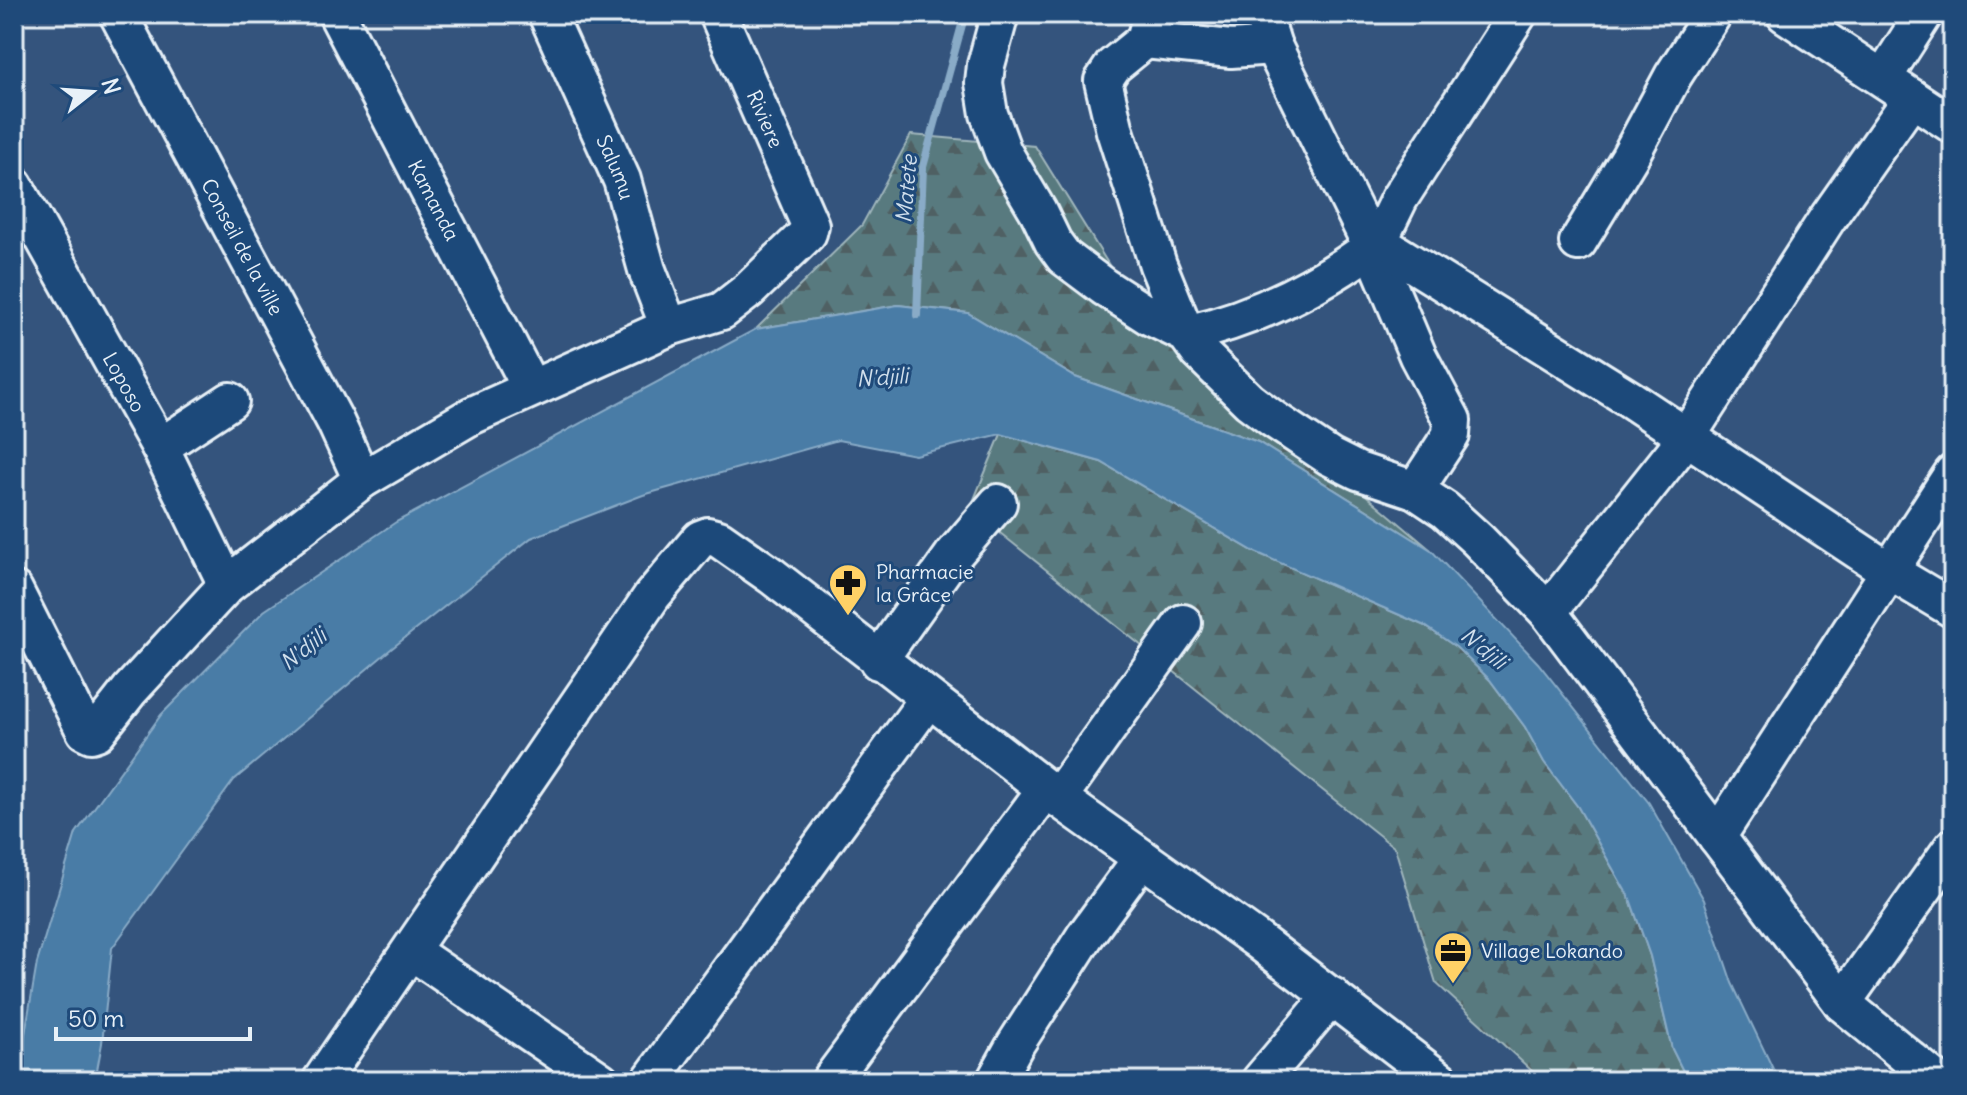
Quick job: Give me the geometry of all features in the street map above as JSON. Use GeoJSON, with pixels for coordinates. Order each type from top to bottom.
{"type":"FeatureCollection","features":[{"type":"Feature","properties":{"kind":"street","name":"Conseil de la ville"},"geometry":{"type":"LineString","coordinates":[[118,14],[335,421],[362,480]]}},
{"type":"Feature","properties":{"kind":"street","name":"Kamanda"},"geometry":{"type":"LineString","coordinates":[[337,14],[531,388]]}},
{"type":"Feature","properties":{"kind":"street","name":"Salumu"},"geometry":{"type":"LineString","coordinates":[[547,14],[622,180],[647,270],[669,327]]}},
{"type":"Feature","properties":{"kind":"street","name":"Riviere"},"geometry":{"type":"LineString","coordinates":[[669,327],[722,311],[749,290],[808,233],[810,225],[718,14]]}},
{"type":"Feature","properties":{"kind":"street"},"geometry":{"type":"LineString","coordinates":[[1000,14],[984,83],[989,114],[1003,152],[1053,242],[1064,257],[1085,274],[1149,316],[1186,334],[1229,321],[1306,290],[1335,274],[1375,245],[1399,199],[1518,14]]}},
{"type":"Feature","properties":{"kind":"street"},"geometry":{"type":"LineString","coordinates":[[1578,242],[1629,158],[1673,76],[1713,14]]}},
{"type":"Feature","properties":{"kind":"street"},"geometry":{"type":"LineString","coordinates":[[1785,14],[1953,125]]}},
{"type":"Feature","properties":{"kind":"street"},"geometry":{"type":"LineString","coordinates":[[1548,612],[1686,438],[1827,219],[1898,88],[1924,14]]}},
{"type":"Feature","properties":{"kind":"street"},"geometry":{"type":"LineString","coordinates":[[1415,490],[1451,435],[1452,420],[1418,356],[1375,245],[1268,30],[1231,49],[1148,27],[1103,81],[1115,131],[1169,299],[1186,334],[1199,352],[1249,401],[1273,419],[1330,457],[1358,471],[1415,490],[1445,510],[1478,540],[1548,612],[1842,1003],[1937,1081]]}},
{"type":"Feature","properties":{"kind":"street","name":"Loposo"},"geometry":{"type":"LineString","coordinates":[[14,185],[160,447],[227,585]]}},
{"type":"Feature","properties":{"kind":"street"},"geometry":{"type":"LineString","coordinates":[[1375,245],[1630,399],[1889,571],[1953,609]]}},
{"type":"Feature","properties":{"kind":"street"},"geometry":{"type":"LineString","coordinates":[[14,590],[85,731],[91,734],[97,732],[130,690],[227,585],[362,480],[471,416],[669,327]]}},
{"type":"Feature","properties":{"kind":"street"},"geometry":{"type":"LineString","coordinates":[[160,447],[230,401]]}},
{"type":"Feature","properties":{"kind":"street"},"geometry":{"type":"LineString","coordinates":[[1717,837],[1953,473]]}},
{"type":"Feature","properties":{"kind":"street"},"geometry":{"type":"LineString","coordinates":[[878,661],[954,554],[998,503]]}},
{"type":"Feature","properties":{"kind":"street"},"geometry":{"type":"LineString","coordinates":[[321,1081],[652,596],[700,539],[708,536],[719,539],[772,576],[1052,794],[1332,996],[1441,1081]]}},
{"type":"Feature","properties":{"kind":"street"},"geometry":{"type":"LineString","coordinates":[[830,1081],[1183,623]]}},
{"type":"Feature","properties":{"kind":"street"},"geometry":{"type":"LineString","coordinates":[[650,1081],[928,699]]}},
{"type":"Feature","properties":{"kind":"street"},"geometry":{"type":"LineString","coordinates":[[1842,1003],[1953,847]]}},
{"type":"Feature","properties":{"kind":"street"},"geometry":{"type":"LineString","coordinates":[[995,1081],[1085,936],[1142,858]]}},
{"type":"Feature","properties":{"kind":"street"},"geometry":{"type":"LineString","coordinates":[[411,951],[601,1081]]}},
{"type":"Feature","properties":{"kind":"street"},"geometry":{"type":"LineString","coordinates":[[1260,1081],[1332,996]]}},
{"type":"Feature","properties":{"kind":"green space"},"geometry":{"type":"Polygon","coordinates":[[[911,135],[1035,146],[1127,294],[1431,550],[1258,442],[1075,377],[968,313],[898,305],[756,329],[862,225],[911,135]]]}},
{"type":"Feature","properties":{"kind":"green space"},"geometry":{"type":"Polygon","coordinates":[[[1001,434],[1101,462],[1253,551],[1425,626],[1456,647],[1490,680],[1525,727],[1544,762],[1578,807],[1630,899],[1650,956],[1672,1049],[1688,1081],[1543,1081],[1436,983],[1395,848],[970,509],[1001,434]]]}},
{"type":"Feature","properties":{"kind":"water","name":"N'djili"},"geometry":{"type":"Polygon","coordinates":[[[898,305],[968,313],[1075,377],[1258,442],[1431,550],[1538,663],[1649,803],[1704,900],[1732,983],[1773,1069],[1782,1081],[1688,1081],[1672,1049],[1650,956],[1630,899],[1578,807],[1544,762],[1525,727],[1490,680],[1456,647],[1425,626],[1253,551],[1101,462],[1001,434],[915,455],[838,440],[643,495],[531,538],[234,780],[112,948],[95,1081],[17,1081],[37,963],[76,833],[161,715],[264,611],[396,522],[756,329],[898,305]]]}},
{"type":"Feature","properties":{"kind":"waterway","name":"Matete"},"geometry":{"type":"LineString","coordinates":[[917,315],[923,167],[965,14]]}},
{"type":"Feature","properties":{"kind":"place","name":"Pharmacie la Grâce"},"geometry":{"type":"Point","coordinates":[848,617]}},
{"type":"Feature","properties":{"kind":"place","name":"Village Lokando"},"geometry":{"type":"Point","coordinates":[1453,985]}}]}
